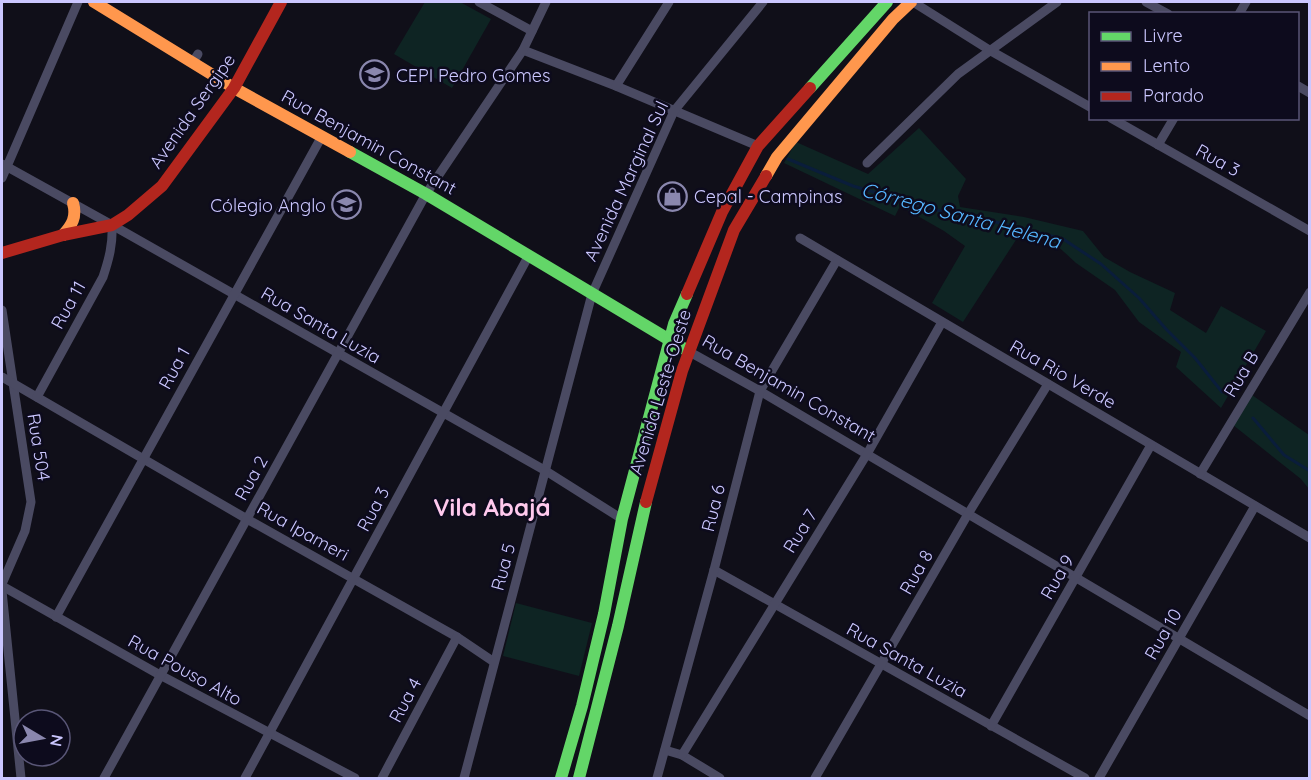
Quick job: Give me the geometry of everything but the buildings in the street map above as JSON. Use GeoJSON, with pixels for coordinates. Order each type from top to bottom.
{"type":"FeatureCollection","features":[{"type":"Feature","properties":{"kind":"main road","name":"Rua Benjamin Constant"},"geometry":{"type":"LineString","coordinates":[[94,2],[195,58],[234,88],[426,194],[688,351]]}},
{"type":"Feature","properties":{"kind":"main road","name":"Avenida Sergipe"},"geometry":{"type":"LineString","coordinates":[[112,225],[128,215],[162,186],[234,88],[281,2]]}},
{"type":"Feature","properties":{"kind":"main road","name":"Avenida Leste-Oeste"},"geometry":{"type":"LineString","coordinates":[[561,778],[582,706],[604,615],[622,519],[668,340],[722,212],[758,146],[887,2]]}},
{"type":"Feature","properties":{"kind":"main road","name":"Avenida Leste-Oeste"},"geometry":{"type":"LineString","coordinates":[[579,778],[646,504],[688,351],[734,230],[777,157],[894,19],[912,2]]}},
{"type":"Feature","properties":{"kind":"main road"},"geometry":{"type":"LineString","coordinates":[[63,235],[74,222],[73,203]]}},
{"type":"Feature","properties":{"kind":"main road"},"geometry":{"type":"LineString","coordinates":[[2,253],[63,235],[112,225]]}},
{"type":"Feature","properties":{"kind":"street"},"geometry":{"type":"LineString","coordinates":[[2,178],[4,166],[78,2]]}},
{"type":"Feature","properties":{"kind":"street"},"geometry":{"type":"LineString","coordinates":[[479,2],[532,31]]}},
{"type":"Feature","properties":{"kind":"street","name":"Rua 2"},"geometry":{"type":"LineString","coordinates":[[104,778],[426,194],[523,50],[546,2]]}},
{"type":"Feature","properties":{"kind":"street"},"geometry":{"type":"LineString","coordinates":[[616,86],[669,2]]}},
{"type":"Feature","properties":{"kind":"street","name":"Avenida Marginal Sul"},"geometry":{"type":"LineString","coordinates":[[592,294],[674,111],[763,2]]}},
{"type":"Feature","properties":{"kind":"street"},"geometry":{"type":"LineString","coordinates":[[912,2],[991,51],[1089,106]]}},
{"type":"Feature","properties":{"kind":"street"},"geometry":{"type":"LineString","coordinates":[[867,163],[958,74],[1057,2]]}},
{"type":"Feature","properties":{"kind":"street"},"geometry":{"type":"LineString","coordinates":[[1146,2],[1164,12]]}},
{"type":"Feature","properties":{"kind":"street"},"geometry":{"type":"LineString","coordinates":[[523,50],[616,86],[758,146]]}},
{"type":"Feature","properties":{"kind":"street","name":"Rua 3"},"geometry":{"type":"LineString","coordinates":[[1114,120],[1310,231]]}},
{"type":"Feature","properties":{"kind":"street"},"geometry":{"type":"LineString","coordinates":[[1158,145],[1173,120]]}},
{"type":"Feature","properties":{"kind":"street","name":"Rua 1"},"geometry":{"type":"LineString","coordinates":[[56,617],[322,136]]}},
{"type":"Feature","properties":{"kind":"street","name":"Rua Santa Luzia"},"geometry":{"type":"LineString","coordinates":[[4,166],[546,471],[622,519]]}},
{"type":"Feature","properties":{"kind":"street","name":"Rua 11"},"geometry":{"type":"LineString","coordinates":[[37,397],[103,277],[110,256],[113,238],[112,225]]}},
{"type":"Feature","properties":{"kind":"street","name":"Rua Rio Verde"},"geometry":{"type":"LineString","coordinates":[[800,238],[1310,538]]}},
{"type":"Feature","properties":{"kind":"street","name":"Rua 3"},"geometry":{"type":"LineString","coordinates":[[245,778],[529,255]]}},
{"type":"Feature","properties":{"kind":"street","name":"Rua 6"},"geometry":{"type":"LineString","coordinates":[[657,778],[760,391],[837,260]]}},
{"type":"Feature","properties":{"kind":"street","name":"Rua 5"},"geometry":{"type":"LineString","coordinates":[[464,778],[592,294]]}},
{"type":"Feature","properties":{"kind":"street","name":"Rua B"},"geometry":{"type":"LineString","coordinates":[[1200,474],[1308,297]]}},
{"type":"Feature","properties":{"kind":"street","name":"Rua 504"},"geometry":{"type":"LineString","coordinates":[[2,310],[31,502],[25,531],[2,585]]}},
{"type":"Feature","properties":{"kind":"street","name":"Rua 7"},"geometry":{"type":"LineString","coordinates":[[682,755],[867,454],[942,322]]}},
{"type":"Feature","properties":{"kind":"street","name":"Rua Benjamin Constant"},"geometry":{"type":"LineString","coordinates":[[688,351],[760,391],[1310,716]]}},
{"type":"Feature","properties":{"kind":"street","name":"Rua Ipameri"},"geometry":{"type":"LineString","coordinates":[[2,377],[457,637],[494,662]]}},
{"type":"Feature","properties":{"kind":"street","name":"Rua 8"},"geometry":{"type":"LineString","coordinates":[[815,778],[968,514],[1047,384]]}},
{"type":"Feature","properties":{"kind":"street","name":"Rua 9"},"geometry":{"type":"LineString","coordinates":[[991,726],[1151,445]]}},
{"type":"Feature","properties":{"kind":"street","name":"Rua 10"},"geometry":{"type":"LineString","coordinates":[[1099,778],[1255,506]]}},
{"type":"Feature","properties":{"kind":"street","name":"Rua Santa Luzia"},"geometry":{"type":"LineString","coordinates":[[714,570],[1084,778]]}},
{"type":"Feature","properties":{"kind":"street","name":"Rua Pouso Alto"},"geometry":{"type":"LineString","coordinates":[[2,585],[269,735],[355,778]]}},
{"type":"Feature","properties":{"kind":"street"},"geometry":{"type":"LineString","coordinates":[[2,591],[4,635],[21,778]]}},
{"type":"Feature","properties":{"kind":"street","name":"Rua 4"},"geometry":{"type":"LineString","coordinates":[[381,778],[457,637]]}},
{"type":"Feature","properties":{"kind":"street"},"geometry":{"type":"LineString","coordinates":[[665,750],[682,755],[720,778]]}},
{"type":"Feature","properties":{"kind":"green space"},"geometry":{"type":"Polygon","coordinates":[[[425,2],[460,2],[491,19],[452,88],[394,54],[425,2]]]}},
{"type":"Feature","properties":{"kind":"green space"},"geometry":{"type":"Polygon","coordinates":[[[919,128],[966,179],[958,196],[960,207],[1024,217],[1083,231],[1104,257],[1175,293],[1170,310],[1206,333],[1221,306],[1266,331],[1221,408],[1176,367],[1181,352],[1139,322],[1115,290],[1076,263],[1051,240],[1021,232],[963,322],[932,303],[965,246],[900,206],[895,216],[784,163],[796,142],[868,174],[919,128]]]}},
{"type":"Feature","properties":{"kind":"green space"},"geometry":{"type":"Polygon","coordinates":[[[1252,395],[1309,435],[1309,489],[1301,479],[1233,425],[1252,395]]]}},
{"type":"Feature","properties":{"kind":"green space"},"geometry":{"type":"Polygon","coordinates":[[[516,603],[592,623],[579,676],[503,656],[516,603]]]}},
{"type":"Feature","properties":{"kind":"waterway","name":"Córrego Santa Helena"},"geometry":{"type":"LineString","coordinates":[[788,159],[853,186],[932,209],[1063,239],[1101,264],[1139,298],[1195,358],[1222,392]]}},
{"type":"Feature","properties":{"kind":"waterway","name":"Córrego Santa Helena"},"geometry":{"type":"LineString","coordinates":[[1253,418],[1284,455],[1310,471]]}},
{"type":"Feature","properties":{"kind":"traffic: fast"},"geometry":{"type":"LineString","coordinates":[[810,88],[887,2]]}},
{"type":"Feature","properties":{"kind":"traffic: fast"},"geometry":{"type":"LineString","coordinates":[[350,152],[426,194],[688,351]]}},
{"type":"Feature","properties":{"kind":"traffic: fast"},"geometry":{"type":"LineString","coordinates":[[561,778],[582,706],[604,614],[622,519],[674,324],[687,294]]}},
{"type":"Feature","properties":{"kind":"traffic: fast"},"geometry":{"type":"LineString","coordinates":[[579,778],[618,626],[646,502]]}},
{"type":"Feature","properties":{"kind":"traffic: slow"},"geometry":{"type":"LineString","coordinates":[[94,2],[234,88],[350,152]]}},
{"type":"Feature","properties":{"kind":"traffic: slow"},"geometry":{"type":"LineString","coordinates":[[766,176],[777,157],[893,19],[911,2]]}},
{"type":"Feature","properties":{"kind":"traffic: slow"},"geometry":{"type":"LineString","coordinates":[[63,235],[73,220],[73,203]]}},
{"type":"Feature","properties":{"kind":"traffic: jam"},"geometry":{"type":"LineString","coordinates":[[2,253],[63,235],[112,225],[128,215],[162,186],[234,88],[281,2]]}},
{"type":"Feature","properties":{"kind":"traffic: jam"},"geometry":{"type":"LineString","coordinates":[[687,294],[722,212],[758,146],[810,88]]}},
{"type":"Feature","properties":{"kind":"traffic: jam"},"geometry":{"type":"LineString","coordinates":[[646,502],[682,371],[734,230],[766,176]]}},
{"type":"Feature","properties":{"kind":"place","name":"CEPI Pedro Gomes"},"geometry":{"type":"Point","coordinates":[375,75]}},
{"type":"Feature","properties":{"kind":"place","name":"Cepal - Campinas"},"geometry":{"type":"Point","coordinates":[673,196]}},
{"type":"Feature","properties":{"kind":"place","name":"Cólegio Anglo"},"geometry":{"type":"Point","coordinates":[347,205]}},
{"type":"Feature","properties":{"kind":"district","name":"Vila Abajá"},"geometry":{"type":"Point","coordinates":[492,507]}}]}
